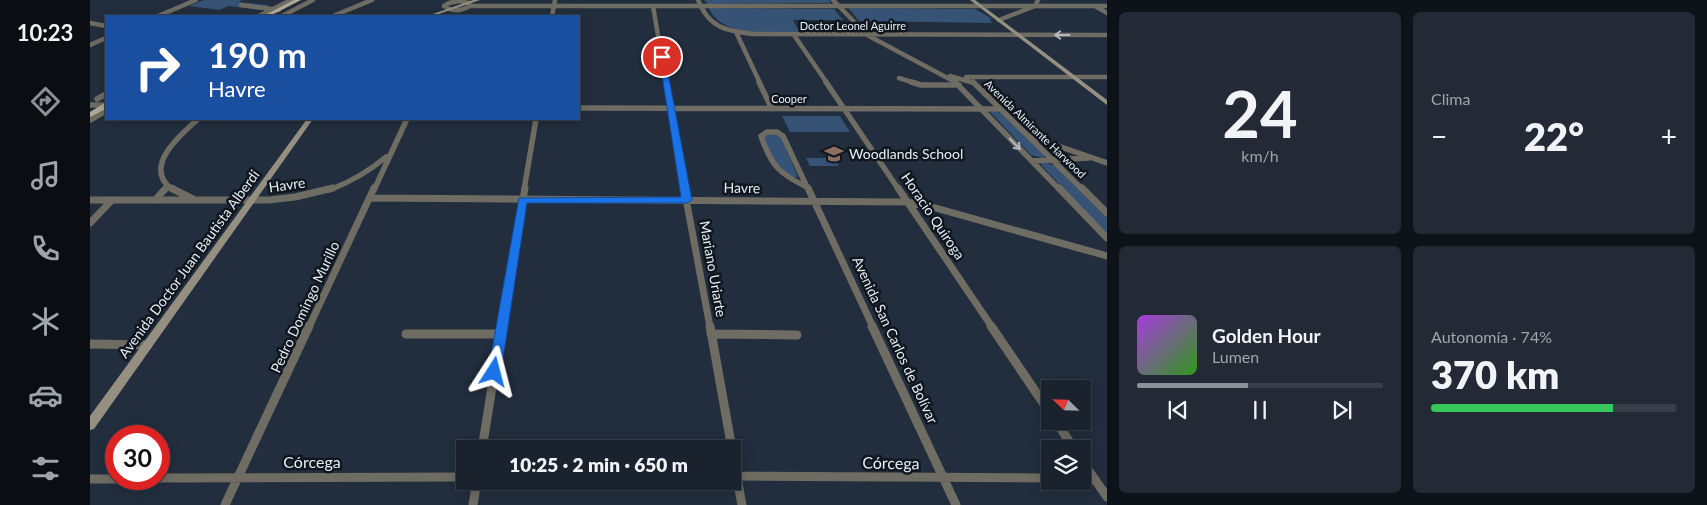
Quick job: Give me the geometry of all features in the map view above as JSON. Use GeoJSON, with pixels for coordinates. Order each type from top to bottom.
{"type":"FeatureCollection","features":[{"type":"Feature","properties":{"kind":"main road"},"geometry":{"type":"LineString","coordinates":[[267,15],[276,9],[298,0]]}},
{"type":"Feature","properties":{"kind":"main road"},"geometry":{"type":"LineString","coordinates":[[278,15],[306,0]]}},
{"type":"Feature","properties":{"kind":"main road"},"geometry":{"type":"LineString","coordinates":[[92,107],[105,105]]}},
{"type":"Feature","properties":{"kind":"street"},"geometry":{"type":"LineString","coordinates":[[160,15],[196,0]]}},
{"type":"Feature","properties":{"kind":"street"},"geometry":{"type":"LineString","coordinates":[[261,15],[291,0]]}},
{"type":"Feature","properties":{"kind":"street"},"geometry":{"type":"LineString","coordinates":[[284,15],[313,0]]}},
{"type":"Feature","properties":{"kind":"street"},"geometry":{"type":"LineString","coordinates":[[334,15],[372,0]]}},
{"type":"Feature","properties":{"kind":"street"},"geometry":{"type":"LineString","coordinates":[[444,0],[470,4],[554,6],[840,7],[1107,5]]}},
{"type":"Feature","properties":{"kind":"street"},"geometry":{"type":"LineString","coordinates":[[432,15],[478,0]]}},
{"type":"Feature","properties":{"kind":"street"},"geometry":{"type":"LineString","coordinates":[[552,15],[555,0]]}},
{"type":"Feature","properties":{"kind":"street","name":"Doctor Leonel Aguirre"},"geometry":{"type":"LineString","coordinates":[[698,0],[705,17],[712,24],[736,32],[794,35],[1107,35]]}},
{"type":"Feature","properties":{"kind":"street"},"geometry":{"type":"LineString","coordinates":[[833,0],[868,35]]}},
{"type":"Feature","properties":{"kind":"street"},"geometry":{"type":"LineString","coordinates":[[972,0],[1107,103]]}},
{"type":"Feature","properties":{"kind":"street"},"geometry":{"type":"LineString","coordinates":[[999,20],[1035,6],[1038,0]]}},
{"type":"Feature","properties":{"kind":"street"},"geometry":{"type":"LineString","coordinates":[[447,10],[444,6],[449,2]]}},
{"type":"Feature","properties":{"kind":"street"},"geometry":{"type":"LineString","coordinates":[[241,5],[276,9]]}},
{"type":"Feature","properties":{"kind":"street","name":"Mariano Uriarte"},"geometry":{"type":"LineString","coordinates":[[653,6],[730,440]]}},
{"type":"Feature","properties":{"kind":"street"},"geometry":{"type":"LineString","coordinates":[[1095,6],[1107,13]]}},
{"type":"Feature","properties":{"kind":"street"},"geometry":{"type":"LineString","coordinates":[[454,15],[458,8]]}},
{"type":"Feature","properties":{"kind":"street"},"geometry":{"type":"LineString","coordinates":[[90,23],[105,26]]}},
{"type":"Feature","properties":{"kind":"street"},"geometry":{"type":"LineString","coordinates":[[736,32],[772,109]]}},
{"type":"Feature","properties":{"kind":"street","name":"Horacio Quiroga"},"geometry":{"type":"LineString","coordinates":[[794,35],[1041,400]]}},
{"type":"Feature","properties":{"kind":"street","name":"Avenida Almirante Harwood"},"geometry":{"type":"LineString","coordinates":[[868,35],[955,81],[1107,238]]}},
{"type":"Feature","properties":{"kind":"street"},"geometry":{"type":"LineString","coordinates":[[90,45],[105,38]]}},
{"type":"Feature","properties":{"kind":"street","name":"Avenida Almirante Harwood"},"geometry":{"type":"LineString","coordinates":[[940,74],[972,81],[1107,213]]}},
{"type":"Feature","properties":{"kind":"street"},"geometry":{"type":"LineString","coordinates":[[955,81],[960,77],[1107,77]]}},
{"type":"Feature","properties":{"kind":"street"},"geometry":{"type":"LineString","coordinates":[[955,81],[972,81],[977,77]]}},
{"type":"Feature","properties":{"kind":"street"},"geometry":{"type":"LineString","coordinates":[[899,78],[921,85],[959,85]]}},
{"type":"Feature","properties":{"kind":"street"},"geometry":{"type":"LineString","coordinates":[[92,107],[105,95]]}},
{"type":"Feature","properties":{"kind":"street"},"geometry":{"type":"LineString","coordinates":[[90,120],[105,106]]}},
{"type":"Feature","properties":{"kind":"street","name":"Cooper"},"geometry":{"type":"LineString","coordinates":[[580,108],[1000,109]]}},
{"type":"Feature","properties":{"kind":"street"},"geometry":{"type":"LineString","coordinates":[[196,200],[168,186],[161,177],[162,159],[174,142],[197,120]]}},
{"type":"Feature","properties":{"kind":"street","name":"Avenida Doctor Juan Bautista Alberdi"},"geometry":{"type":"LineString","coordinates":[[90,425],[309,120]]}},
{"type":"Feature","properties":{"kind":"street","name":"Pedro Domingo Murillo"},"geometry":{"type":"LineString","coordinates":[[224,505],[407,120]]}},
{"type":"Feature","properties":{"kind":"street"},"geometry":{"type":"LineString","coordinates":[[483,440],[536,120]]}},
{"type":"Feature","properties":{"kind":"street","name":"Avenida San Carlos de Bolívar"},"geometry":{"type":"LineString","coordinates":[[808,187],[773,167],[761,136],[762,134],[769,132],[782,135],[808,187],[956,505]]}},
{"type":"Feature","properties":{"kind":"street"},"geometry":{"type":"LineString","coordinates":[[1028,136],[1107,163]]}},
{"type":"Feature","properties":{"kind":"street","name":"Havre"},"geometry":{"type":"LineString","coordinates":[[92,201],[251,201],[304,196],[341,185],[359,177],[382,162],[390,154]]}},
{"type":"Feature","properties":{"kind":"street"},"geometry":{"type":"LineString","coordinates":[[1032,161],[1094,158]]}},
{"type":"Feature","properties":{"kind":"street"},"geometry":{"type":"LineString","coordinates":[[359,177],[378,180]]}},
{"type":"Feature","properties":{"kind":"street"},"geometry":{"type":"LineString","coordinates":[[155,200],[168,186]]}},
{"type":"Feature","properties":{"kind":"street","name":"Havre"},"geometry":{"type":"LineString","coordinates":[[370,198],[906,202],[925,205],[1107,256]]}},
{"type":"Feature","properties":{"kind":"street"},"geometry":{"type":"LineString","coordinates":[[90,222],[112,200]]}},
{"type":"Feature","properties":{"kind":"street"},"geometry":{"type":"LineString","coordinates":[[406,334],[501,334]]}},
{"type":"Feature","properties":{"kind":"street"},"geometry":{"type":"LineString","coordinates":[[711,334],[797,335]]}},
{"type":"Feature","properties":{"kind":"street"},"geometry":{"type":"LineString","coordinates":[[90,344],[148,345]]}},
{"type":"Feature","properties":{"kind":"street"},"geometry":{"type":"LineString","coordinates":[[1091,474],[1107,497]]}},
{"type":"Feature","properties":{"kind":"street","name":"Córcega"},"geometry":{"type":"LineString","coordinates":[[741,476],[1041,478]]}},
{"type":"Feature","properties":{"kind":"street","name":"Córcega"},"geometry":{"type":"LineString","coordinates":[[170,478],[456,478]]}},
{"type":"Feature","properties":{"kind":"street"},"geometry":{"type":"LineString","coordinates":[[90,479],[105,479]]}},
{"type":"Feature","properties":{"kind":"street"},"geometry":{"type":"LineString","coordinates":[[473,505],[476,490]]}},
{"type":"Feature","properties":{"kind":"street","name":"Mariano Uriarte"},"geometry":{"type":"LineString","coordinates":[[738,490],[742,505]]}},
{"type":"Feature","properties":{"kind":"shaded area"},"geometry":{"type":"Polygon","coordinates":[[[204,0],[242,0],[239,2],[269,5],[259,10],[229,6],[219,10],[189,6],[204,0]]]}},
{"type":"Feature","properties":{"kind":"shaded area"},"geometry":{"type":"Polygon","coordinates":[[[704,0],[829,0],[831,3],[708,4],[704,0]]]}},
{"type":"Feature","properties":{"kind":"shaded area"},"geometry":{"type":"Polygon","coordinates":[[[709,8],[834,9],[843,20],[793,20],[799,31],[803,32],[750,32],[725,25],[715,18],[709,8]]]}},
{"type":"Feature","properties":{"kind":"shaded area"},"geometry":{"type":"Polygon","coordinates":[[[850,8],[975,9],[992,19],[989,20],[993,23],[859,21],[850,8]]]}},
{"type":"Feature","properties":{"kind":"shaded area"},"geometry":{"type":"Polygon","coordinates":[[[996,111],[1001,113],[1045,156],[1043,158],[1031,155],[990,112],[996,111]]]}},
{"type":"Feature","properties":{"kind":"shaded area"},"geometry":{"type":"Polygon","coordinates":[[[782,116],[840,116],[850,132],[790,132],[782,116]]]}},
{"type":"Feature","properties":{"kind":"shaded area"},"geometry":{"type":"Polygon","coordinates":[[[767,132],[780,135],[798,177],[791,177],[785,174],[775,163],[763,135],[767,132]]]}},
{"type":"Feature","properties":{"kind":"shaded area"},"geometry":{"type":"Polygon","coordinates":[[[806,158],[835,158],[839,166],[810,166],[806,158]]]}},
{"type":"Feature","properties":{"kind":"shaded area"},"geometry":{"type":"Polygon","coordinates":[[[1041,163],[1056,166],[1107,217],[1107,234],[1042,166],[1041,163]]]}},
{"type":"Feature","properties":{"kind":"place","name":"Woodlands School"},"geometry":{"type":"Point","coordinates":[834,154]}},
{"type":"Feature","properties":{"kind":"route"},"geometry":{"type":"LineString","coordinates":[[494,372],[522,200],[687,200],[662,57]]}}]}
